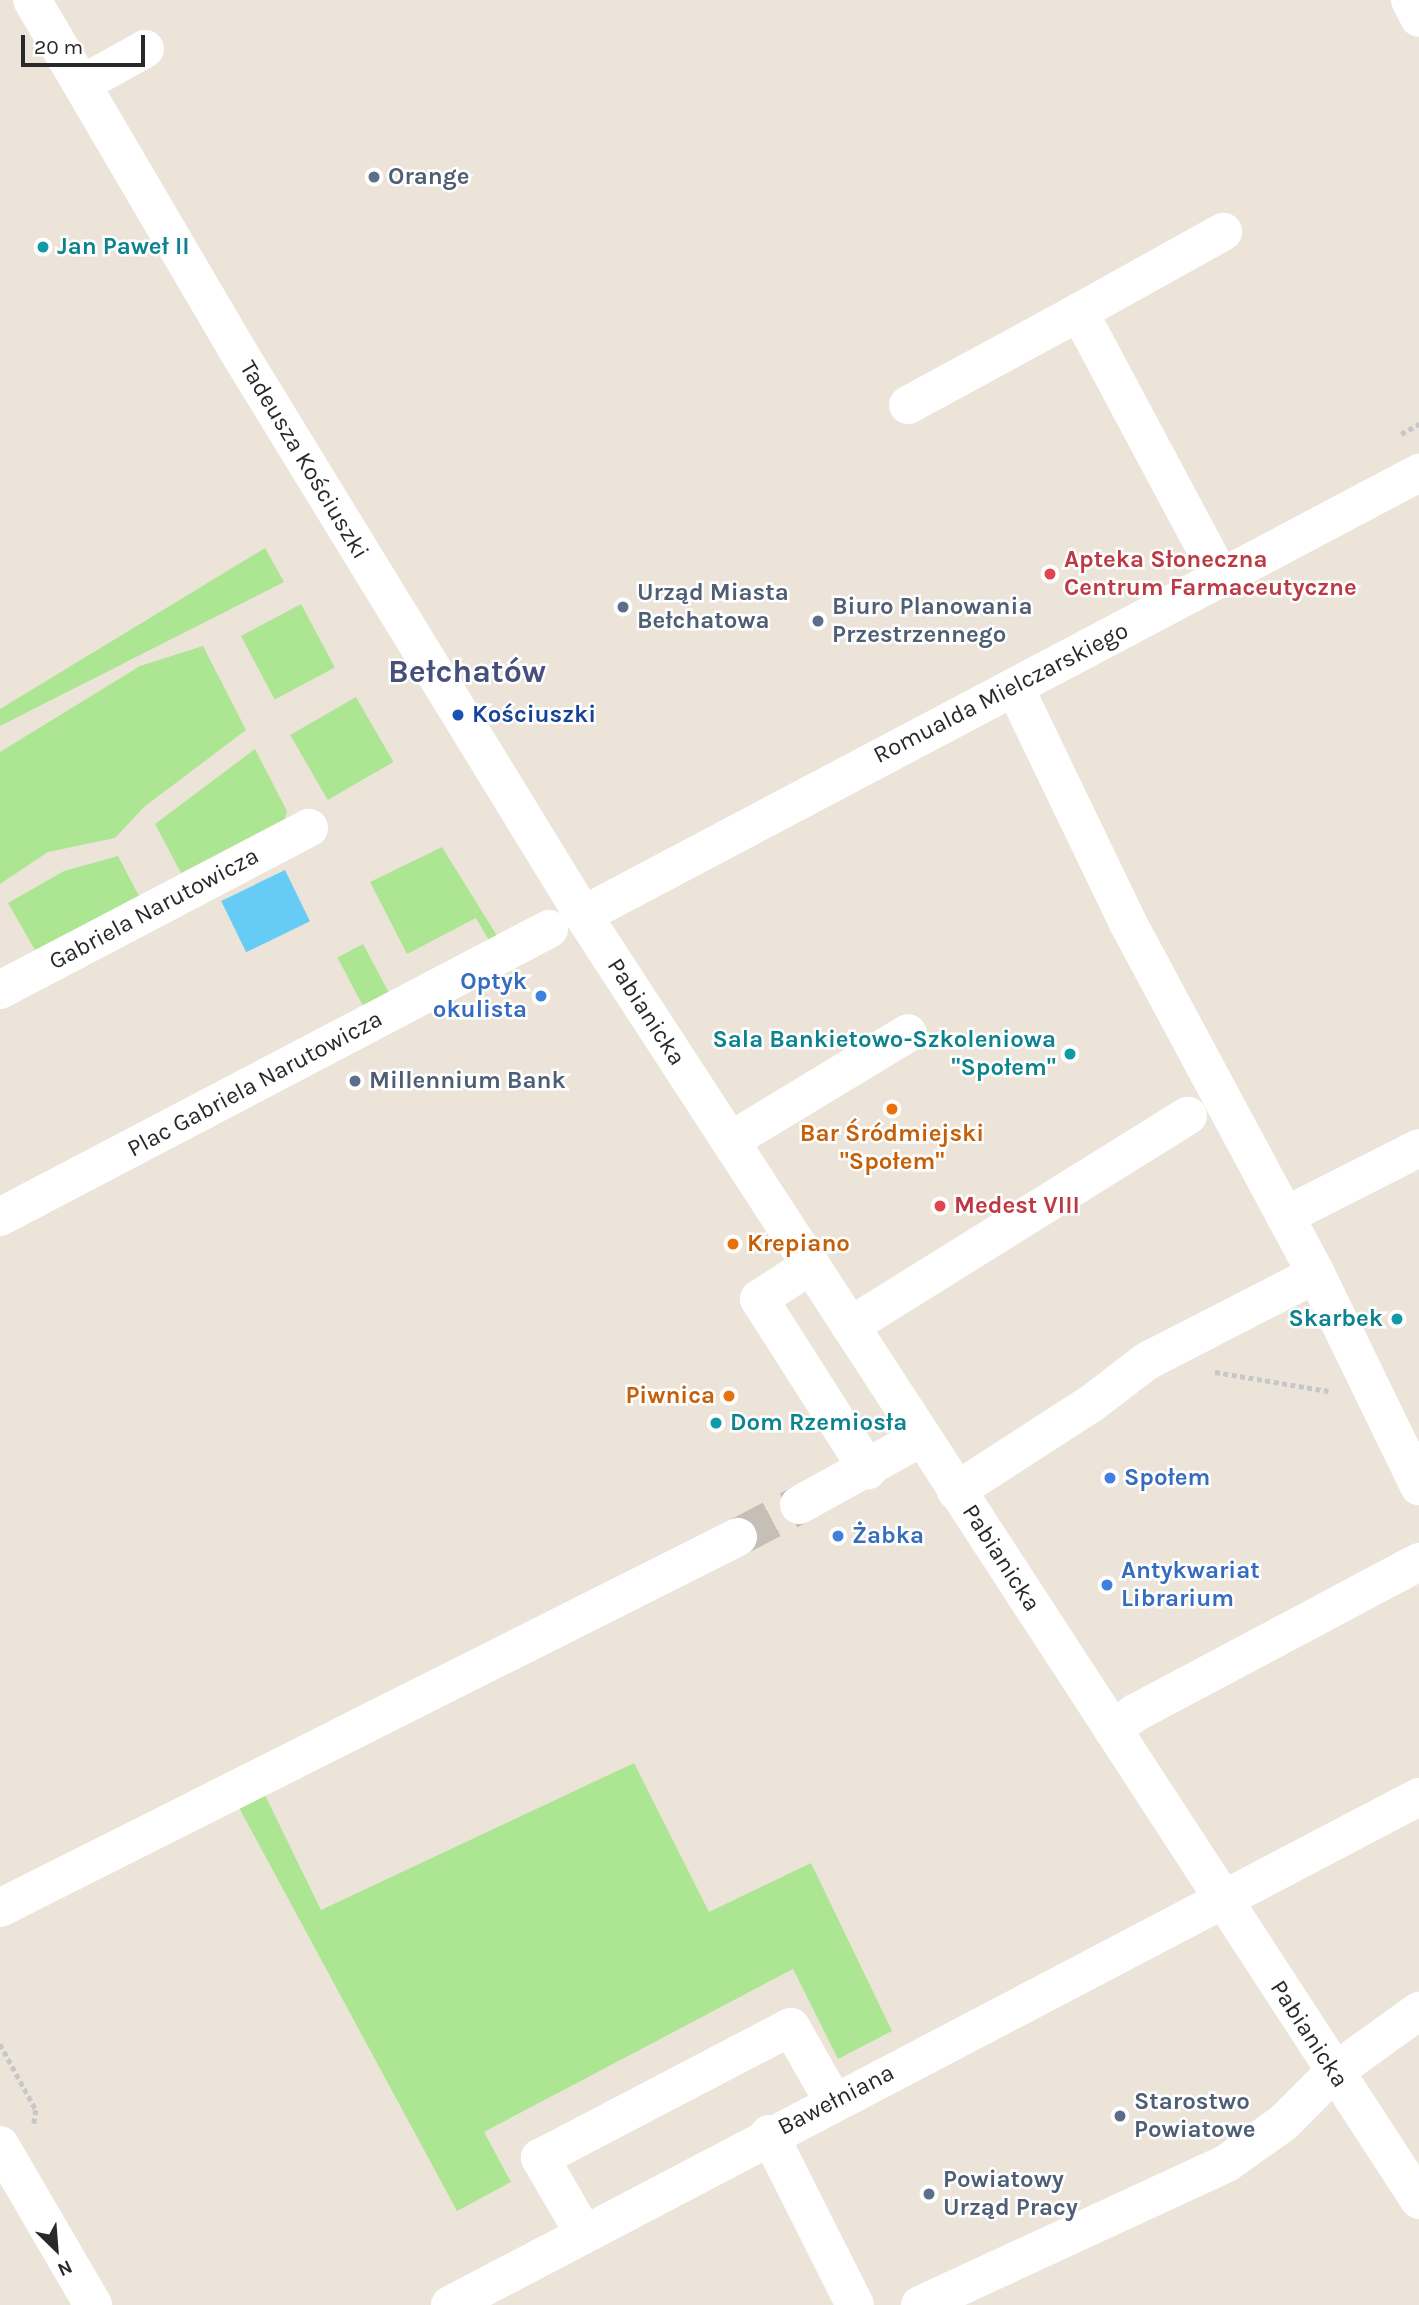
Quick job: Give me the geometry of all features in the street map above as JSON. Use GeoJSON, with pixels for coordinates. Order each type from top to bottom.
{"type":"FeatureCollection","features":[{"type":"Feature","properties":{"kind":"street","name":"Tadeusza Kościuszki"},"geometry":{"type":"LineString","coordinates":[[32,0],[373,576],[566,922]]}},
{"type":"Feature","properties":{"kind":"street"},"geometry":{"type":"LineString","coordinates":[[1410,0],[1419,18]]}},
{"type":"Feature","properties":{"kind":"street"},"geometry":{"type":"LineString","coordinates":[[82,84],[145,49]]}},
{"type":"Feature","properties":{"kind":"street"},"geometry":{"type":"LineString","coordinates":[[908,405],[1223,232]]}},
{"type":"Feature","properties":{"kind":"street"},"geometry":{"type":"LineString","coordinates":[[1079,312],[1221,578]]}},
{"type":"Feature","properties":{"kind":"street","name":"Romualda Mielczarskiego"},"geometry":{"type":"LineString","coordinates":[[510,951],[799,797],[1015,688],[1419,473]]}},
{"type":"Feature","properties":{"kind":"street"},"geometry":{"type":"LineString","coordinates":[[1015,688],[1128,923],[1316,1274],[1419,1486]]}},
{"type":"Feature","properties":{"kind":"street","name":"Gabriela Narutowicza"},"geometry":{"type":"LineString","coordinates":[[0,990],[309,828]]}},
{"type":"Feature","properties":{"kind":"street","name":"Pabianicka"},"geometry":{"type":"LineString","coordinates":[[566,922],[730,1141],[1419,2200]]}},
{"type":"Feature","properties":{"kind":"street","name":"Plac Gabriela Narutowicza"},"geometry":{"type":"LineString","coordinates":[[0,1217],[510,951]]}},
{"type":"Feature","properties":{"kind":"street"},"geometry":{"type":"LineString","coordinates":[[730,1141],[908,1033]]}},
{"type":"Feature","properties":{"kind":"street"},"geometry":{"type":"LineString","coordinates":[[850,1326],[1188,1116]]}},
{"type":"Feature","properties":{"kind":"street"},"geometry":{"type":"LineString","coordinates":[[1286,1216],[1419,1148]]}},
{"type":"Feature","properties":{"kind":"street"},"geometry":{"type":"LineString","coordinates":[[811,1265],[759,1299],[867,1470]]}},
{"type":"Feature","properties":{"kind":"street"},"geometry":{"type":"LineString","coordinates":[[956,1491],[1092,1403],[1147,1362],[1316,1274]]}},
{"type":"Feature","properties":{"kind":"street"},"geometry":{"type":"LineString","coordinates":[[799,1505],[867,1470],[922,1437]]}},
{"type":"Feature","properties":{"kind":"street"},"geometry":{"type":"LineString","coordinates":[[0,1908],[738,1537]]}},
{"type":"Feature","properties":{"kind":"street"},"geometry":{"type":"LineString","coordinates":[[1113,1730],[1135,1713],[1419,1562]]}},
{"type":"Feature","properties":{"kind":"street","name":"Bawełniana"},"geometry":{"type":"LineString","coordinates":[[450,2305],[769,2134],[1224,1902],[1252,1883],[1419,1797]]}},
{"type":"Feature","properties":{"kind":"street"},"geometry":{"type":"LineString","coordinates":[[920,2305],[1227,2162],[1283,2123],[1334,2072],[1419,2011]]}},
{"type":"Feature","properties":{"kind":"street"},"geometry":{"type":"LineString","coordinates":[[583,2232],[540,2158],[791,2027],[833,2101]]}},
{"type":"Feature","properties":{"kind":"street"},"geometry":{"type":"LineString","coordinates":[[769,2134],[855,2305]]}},
{"type":"Feature","properties":{"kind":"street"},"geometry":{"type":"LineString","coordinates":[[0,2145],[93,2305]]}},
{"type":"Feature","properties":{"kind":"path"},"geometry":{"type":"LineString","coordinates":[[1147,1362],[1376,1398]]}},
{"type":"Feature","properties":{"kind":"green space"},"geometry":{"type":"Polygon","coordinates":[[[265,548],[284,582],[0,726],[0,709],[265,548]]]}},
{"type":"Feature","properties":{"kind":"green space"},"geometry":{"type":"Polygon","coordinates":[[[301,604],[335,668],[275,699],[241,636],[301,604]]]}},
{"type":"Feature","properties":{"kind":"green space"},"geometry":{"type":"Polygon","coordinates":[[[203,646],[246,730],[144,807],[115,838],[48,852],[0,884],[0,752],[140,666],[203,646]]]}},
{"type":"Feature","properties":{"kind":"green space"},"geometry":{"type":"Polygon","coordinates":[[[356,697],[394,762],[328,800],[290,735],[356,697]]]}},
{"type":"Feature","properties":{"kind":"green space"},"geometry":{"type":"Polygon","coordinates":[[[255,749],[287,811],[285,819],[181,873],[155,824],[255,749]]]}},
{"type":"Feature","properties":{"kind":"green space"},"geometry":{"type":"Polygon","coordinates":[[[442,847],[499,939],[491,944],[476,918],[407,954],[370,882],[442,847]]]}},
{"type":"Feature","properties":{"kind":"green space"},"geometry":{"type":"Polygon","coordinates":[[[118,856],[139,896],[35,950],[8,903],[64,871],[118,856]]]}},
{"type":"Feature","properties":{"kind":"green space"},"geometry":{"type":"Polygon","coordinates":[[[363,944],[391,996],[365,1010],[337,958],[363,944]]]}},
{"type":"Feature","properties":{"kind":"green space"},"geometry":{"type":"Polygon","coordinates":[[[634,1763],[709,1912],[811,1863],[892,2031],[838,2059],[793,1969],[484,2132],[511,2182],[457,2211],[237,1804],[262,1789],[321,1910],[634,1763]]]}},
{"type":"Feature","properties":{"kind":"water"},"geometry":{"type":"Polygon","coordinates":[[[285,870],[310,921],[246,952],[221,901],[285,870]]]}},
{"type":"Feature","properties":{"kind":"tunnel"},"geometry":{"type":"LineString","coordinates":[[738,1537],[799,1505]]}},
{"type":"Feature","properties":{"kind":"place","name":"Orange"},"geometry":{"type":"Point","coordinates":[374,177]}},
{"type":"Feature","properties":{"kind":"place","name":"Jan Paweł II"},"geometry":{"type":"Point","coordinates":[43,247]}},
{"type":"Feature","properties":{"kind":"place","name":"Apteka Słoneczna Centrum Farmaceutyczne"},"geometry":{"type":"Point","coordinates":[1050,574]}},
{"type":"Feature","properties":{"kind":"place","name":"Urząd Miasta Bełchatowa"},"geometry":{"type":"Point","coordinates":[623,607]}},
{"type":"Feature","properties":{"kind":"place","name":"Biuro Planowania Przestrzennego"},"geometry":{"type":"Point","coordinates":[818,621]}},
{"type":"Feature","properties":{"kind":"place","name":"Kościuszki"},"geometry":{"type":"Point","coordinates":[458,715]}},
{"type":"Feature","properties":{"kind":"place","name":"Optyk okulista"},"geometry":{"type":"Point","coordinates":[541,996]}},
{"type":"Feature","properties":{"kind":"place","name":"Sala Bankietowo-Szkoleniowa \"Społem\""},"geometry":{"type":"Point","coordinates":[1070,1054]}},
{"type":"Feature","properties":{"kind":"place","name":"Millennium Bank"},"geometry":{"type":"Point","coordinates":[355,1081]}},
{"type":"Feature","properties":{"kind":"place","name":"Bar Śródmiejski \"Społem\""},"geometry":{"type":"Point","coordinates":[892,1109]}},
{"type":"Feature","properties":{"kind":"place","name":"Medest VIII"},"geometry":{"type":"Point","coordinates":[940,1206]}},
{"type":"Feature","properties":{"kind":"place","name":"Krepiano"},"geometry":{"type":"Point","coordinates":[733,1244]}},
{"type":"Feature","properties":{"kind":"place","name":"Skarbek"},"geometry":{"type":"Point","coordinates":[1397,1319]}},
{"type":"Feature","properties":{"kind":"place","name":"Piwnica"},"geometry":{"type":"Point","coordinates":[729,1396]}},
{"type":"Feature","properties":{"kind":"place","name":"Dom Rzemiosła"},"geometry":{"type":"Point","coordinates":[716,1423]}},
{"type":"Feature","properties":{"kind":"place","name":"Społem"},"geometry":{"type":"Point","coordinates":[1110,1478]}},
{"type":"Feature","properties":{"kind":"place","name":"Żabka"},"geometry":{"type":"Point","coordinates":[838,1536]}},
{"type":"Feature","properties":{"kind":"place","name":"Antykwariat Librarium"},"geometry":{"type":"Point","coordinates":[1107,1585]}},
{"type":"Feature","properties":{"kind":"place","name":"Starostwo Powiatowe"},"geometry":{"type":"Point","coordinates":[1120,2116]}},
{"type":"Feature","properties":{"kind":"place","name":"Powiatowy Urząd Pracy"},"geometry":{"type":"Point","coordinates":[929,2194]}},
{"type":"Feature","properties":{"kind":"district","name":"Bełchatów"},"geometry":{"type":"Point","coordinates":[467,672]}}]}
